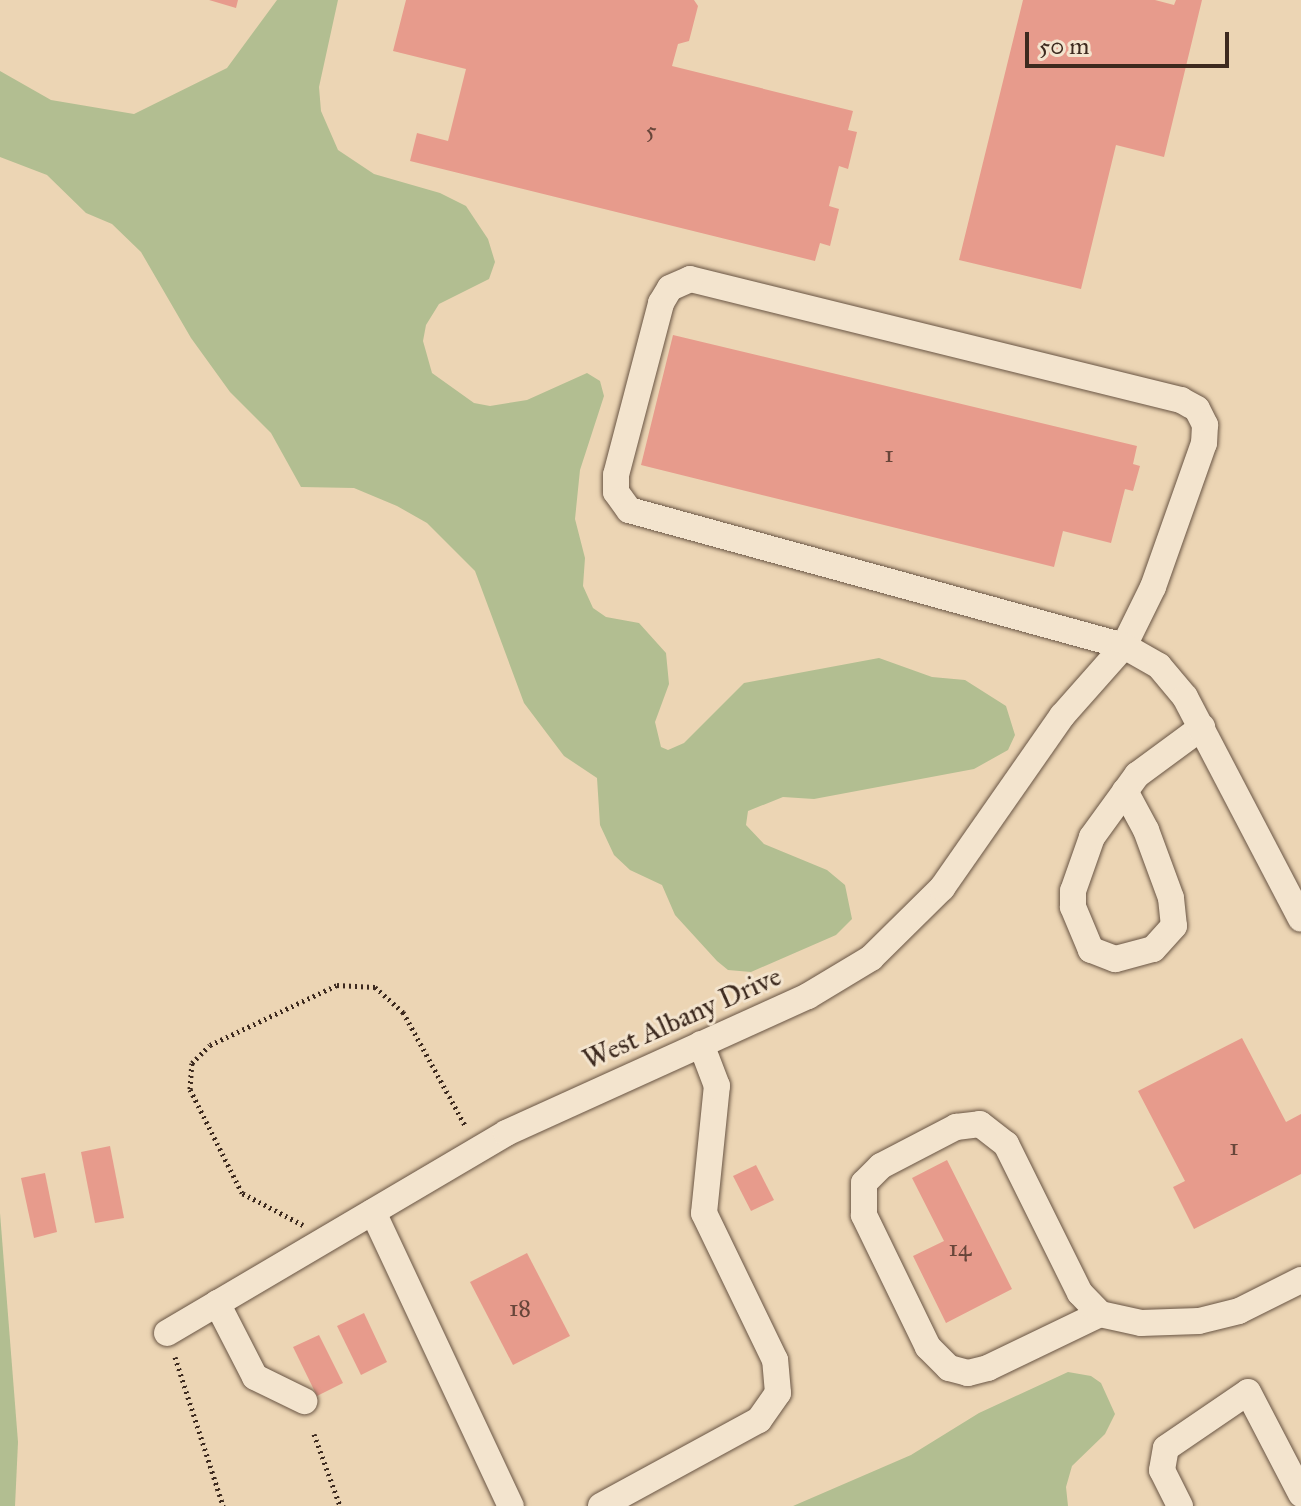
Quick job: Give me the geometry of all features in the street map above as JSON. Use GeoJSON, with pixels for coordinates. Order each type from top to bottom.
{"type":"FeatureCollection","features":[{"type":"Feature","properties":{"kind":"street","name":"West Albany Drive"},"geometry":{"type":"LineString","coordinates":[[167,1333],[478,1149],[833,983],[911,924],[1062,716],[1124,646],[1153,587],[1204,443],[1205,425],[1192,406],[701,280],[679,282],[666,293],[616,475],[618,497],[629,510],[1124,646]]}},
{"type":"Feature","properties":{"kind":"street"},"geometry":{"type":"LineString","coordinates":[[1124,646],[1169,675],[1202,727],[1301,919]]}},
{"type":"Feature","properties":{"kind":"street"},"geometry":{"type":"LineString","coordinates":[[1125,791],[1146,830],[1171,898],[1174,926],[1153,949],[1115,959],[1091,950],[1083,938],[1073,891],[1092,837],[1125,791],[1137,775],[1202,727]]}},
{"type":"Feature","properties":{"kind":"street"},"geometry":{"type":"LineString","coordinates":[[601,1506],[759,1420],[778,1393],[775,1360],[704,1213],[717,1086],[701,1044]]}},
{"type":"Feature","properties":{"kind":"street"},"geometry":{"type":"LineString","coordinates":[[1100,1314],[988,1368],[968,1373],[949,1368],[928,1347],[864,1215],[864,1183],[881,1166],[956,1127],[988,1127],[1006,1144],[1080,1293],[1100,1314],[1141,1323],[1199,1321],[1239,1311],[1301,1280]]}},
{"type":"Feature","properties":{"kind":"street"},"geometry":{"type":"LineString","coordinates":[[373,1212],[511,1506]]}},
{"type":"Feature","properties":{"kind":"street"},"geometry":{"type":"LineString","coordinates":[[217,1303],[255,1377],[304,1401]]}},
{"type":"Feature","properties":{"kind":"street"},"geometry":{"type":"LineString","coordinates":[[1180,1506],[1162,1470],[1166,1448],[1248,1392],[1301,1494]]}},
{"type":"Feature","properties":{"kind":"path"},"geometry":{"type":"LineString","coordinates":[[328,1238],[242,1193],[190,1089],[192,1063],[204,1049],[328,988],[347,983],[375,987],[403,1012],[478,1149]]}},
{"type":"Feature","properties":{"kind":"path"},"geometry":{"type":"LineString","coordinates":[[167,1333],[223,1506]]}},
{"type":"Feature","properties":{"kind":"path"},"geometry":{"type":"LineString","coordinates":[[314,1434],[340,1506]]}},
{"type":"Feature","properties":{"kind":"green space"},"geometry":{"type":"Polygon","coordinates":[[[277,0],[338,0],[319,87],[321,111],[338,150],[374,174],[440,193],[466,206],[488,239],[495,262],[489,279],[439,304],[426,325],[423,341],[432,373],[474,403],[490,406],[527,400],[587,373],[600,381],[604,396],[580,470],[575,519],[585,558],[583,586],[593,608],[606,617],[639,623],[666,653],[669,684],[655,722],[661,747],[668,750],[684,743],[744,683],[879,658],[932,677],[965,680],[1006,706],[1015,735],[1008,750],[974,769],[814,799],[783,797],[748,811],[746,825],[764,844],[827,870],[845,885],[852,919],[836,935],[751,972],[728,970],[717,961],[675,915],[662,885],[630,870],[614,855],[600,825],[597,778],[564,756],[524,703],[475,571],[427,523],[397,506],[354,488],[301,487],[271,433],[230,392],[191,338],[141,252],[112,224],[86,213],[47,175],[0,157],[0,71],[51,100],[134,114],[227,68],[277,0]]]}},
{"type":"Feature","properties":{"kind":"green space"},"geometry":{"type":"Polygon","coordinates":[[[0,1213],[18,1442],[15,1506],[0,1506],[0,1213]]]}},
{"type":"Feature","properties":{"kind":"green space"},"geometry":{"type":"Polygon","coordinates":[[[1068,1372],[1091,1376],[1101,1383],[1115,1414],[1105,1434],[1072,1466],[1066,1487],[1068,1506],[793,1506],[911,1455],[979,1413],[1068,1372]]]}},
{"type":"Feature","properties":{"kind":"building"},"geometry":{"type":"Polygon","coordinates":[[[209,0],[238,0],[236,8],[209,0]]]}},
{"type":"Feature","properties":{"kind":"building"},"geometry":{"type":"Polygon","coordinates":[[[406,0],[694,0],[698,6],[689,41],[678,44],[672,66],[853,111],[848,130],[857,132],[848,169],[839,166],[829,206],[839,209],[830,246],[820,243],[815,261],[410,161],[417,133],[448,141],[466,69],[393,51],[406,0]]]}},
{"type":"Feature","properties":{"kind":"building"},"geometry":{"type":"Polygon","coordinates":[[[1023,0],[1155,0],[1174,5],[1176,0],[1202,0],[1164,157],[1116,145],[1081,289],[959,260],[1023,0]]]}},
{"type":"Feature","properties":{"kind":"building"},"geometry":{"type":"Polygon","coordinates":[[[673,335],[1137,446],[1133,464],[1140,466],[1133,491],[1125,489],[1111,543],[1063,531],[1054,567],[641,465],[673,335]]]}},
{"type":"Feature","properties":{"kind":"building"},"geometry":{"type":"Polygon","coordinates":[[[1242,1038],[1286,1122],[1301,1114],[1301,1174],[1194,1229],[1173,1187],[1185,1181],[1138,1091],[1242,1038]]]}},
{"type":"Feature","properties":{"kind":"building"},"geometry":{"type":"Polygon","coordinates":[[[110,1146],[124,1218],[95,1223],[81,1152],[110,1146]]]}},
{"type":"Feature","properties":{"kind":"building"},"geometry":{"type":"Polygon","coordinates":[[[947,1160],[1012,1289],[946,1323],[913,1256],[944,1241],[912,1178],[947,1160]]]}},
{"type":"Feature","properties":{"kind":"building"},"geometry":{"type":"Polygon","coordinates":[[[756,1165],[774,1200],[751,1211],[733,1176],[756,1165]]]}},
{"type":"Feature","properties":{"kind":"building"},"geometry":{"type":"Polygon","coordinates":[[[45,1173],[57,1232],[34,1238],[21,1178],[45,1173]]]}},
{"type":"Feature","properties":{"kind":"building"},"geometry":{"type":"Polygon","coordinates":[[[527,1253],[570,1336],[513,1365],[470,1282],[527,1253]]]}},
{"type":"Feature","properties":{"kind":"building"},"geometry":{"type":"Polygon","coordinates":[[[364,1313],[387,1362],[361,1375],[337,1326],[364,1313]]]}},
{"type":"Feature","properties":{"kind":"building"},"geometry":{"type":"Polygon","coordinates":[[[319,1335],[343,1383],[317,1396],[293,1347],[319,1335]]]}}]}
